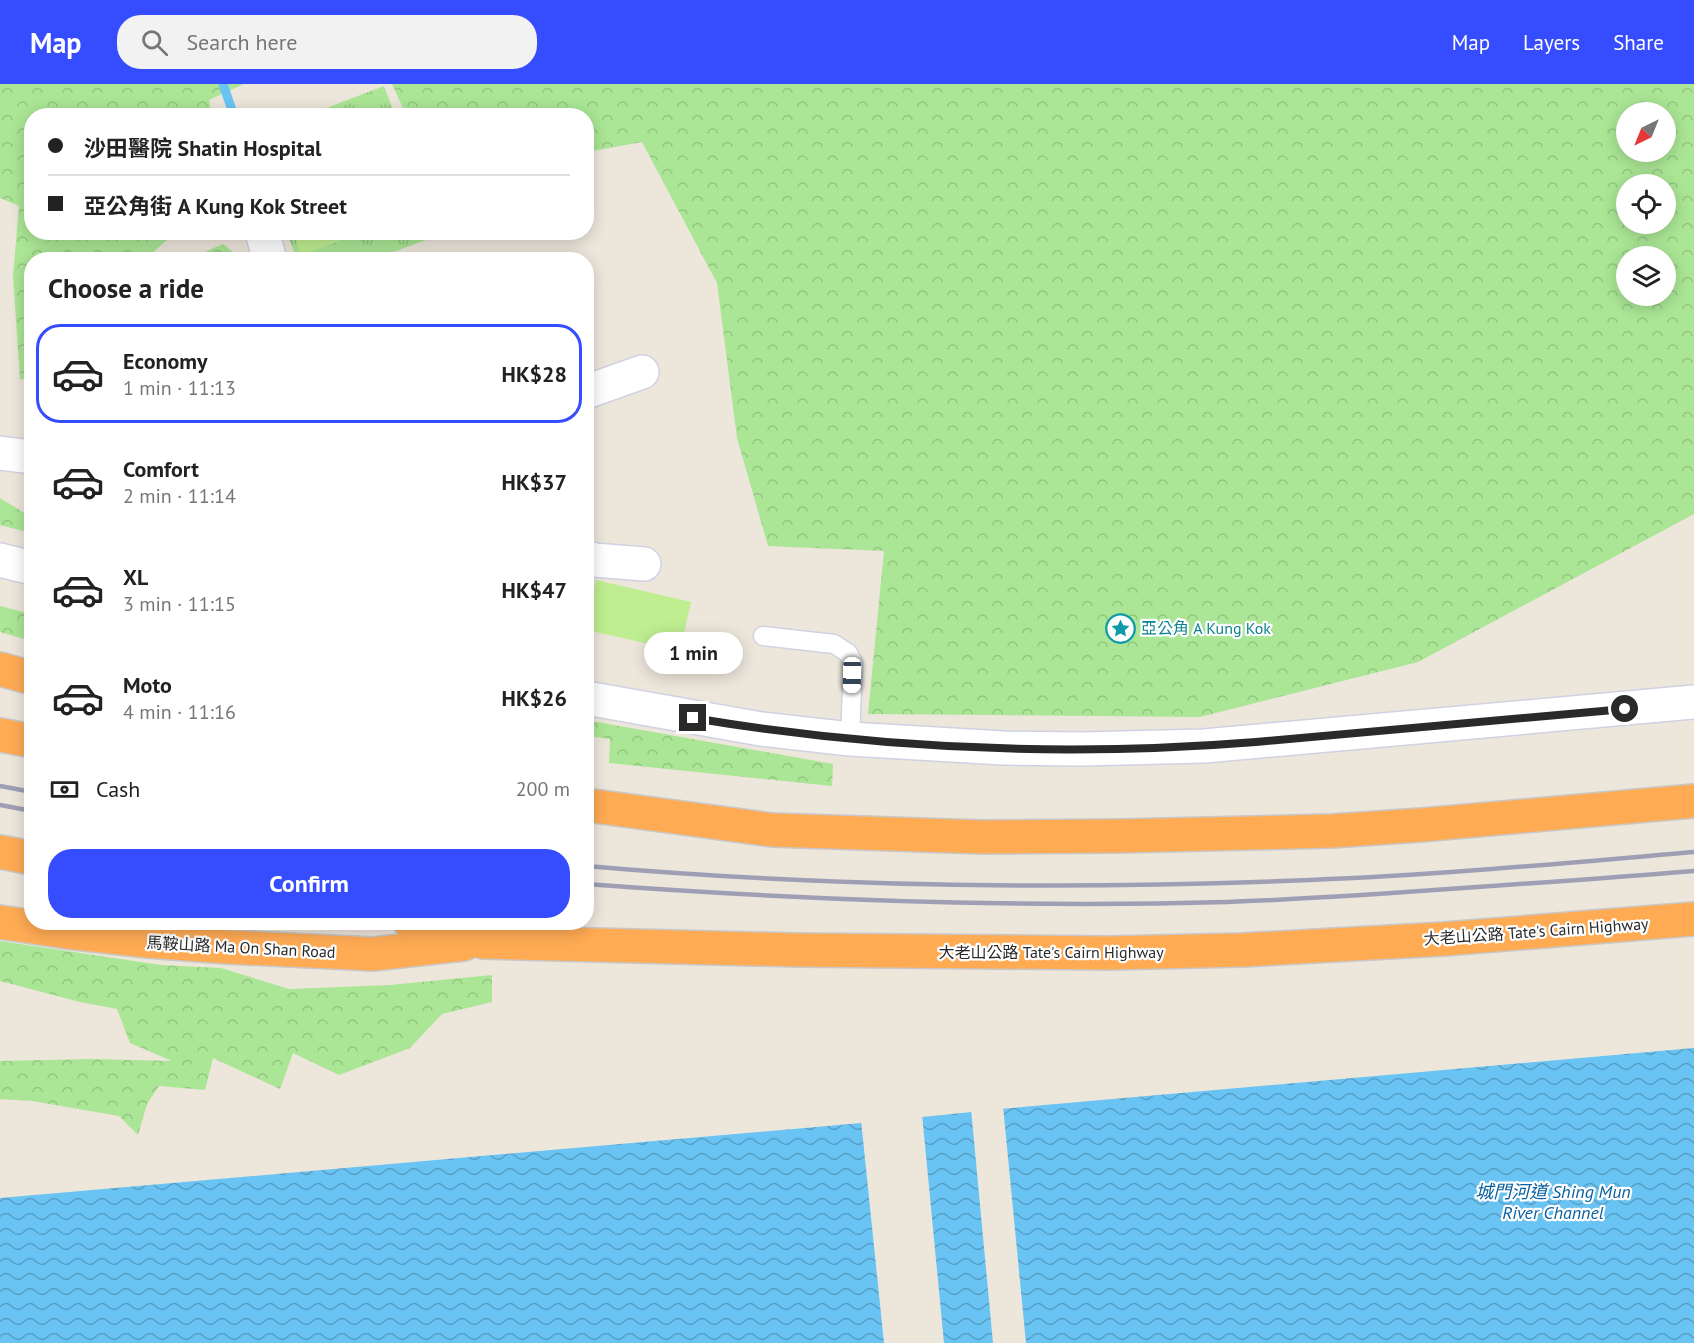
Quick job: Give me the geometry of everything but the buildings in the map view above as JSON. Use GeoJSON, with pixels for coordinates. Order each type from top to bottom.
{"type":"FeatureCollection","features":[{"type":"Feature","properties":{"kind":"highway"},"geometry":{"type":"LineString","coordinates":[[0,669],[24,676]]}},
{"type":"Feature","properties":{"kind":"highway"},"geometry":{"type":"LineString","coordinates":[[0,735],[24,740]]}},
{"type":"Feature","properties":{"kind":"highway"},"geometry":{"type":"LineString","coordinates":[[594,806],[772,830],[971,836],[1118,836],[1332,831],[1694,801]]}},
{"type":"Feature","properties":{"kind":"highway"},"geometry":{"type":"LineString","coordinates":[[0,852],[24,856]]}},
{"type":"Feature","properties":{"kind":"highway","name":"大老山公路 Tate's Cairn Highway"},"geometry":{"type":"LineString","coordinates":[[439,930],[483,942],[797,950],[1120,953],[1242,950],[1444,939],[1694,919]]}},
{"type":"Feature","properties":{"kind":"highway","name":"馬鞍山路 Ma On Shan Road"},"geometry":{"type":"LineString","coordinates":[[0,922],[24,926]]}},
{"type":"Feature","properties":{"kind":"highway","name":"馬鞍山路 Ma On Shan Road"},"geometry":{"type":"LineString","coordinates":[[54,930],[147,941],[374,954],[483,942]]}},
{"type":"Feature","properties":{"kind":"main road"},"geometry":{"type":"LineString","coordinates":[[594,390],[642,372]]}},
{"type":"Feature","properties":{"kind":"main road"},"geometry":{"type":"LineString","coordinates":[[0,453],[24,456]]}},
{"type":"Feature","properties":{"kind":"main road"},"geometry":{"type":"LineString","coordinates":[[0,560],[24,566]]}},
{"type":"Feature","properties":{"kind":"main road"},"geometry":{"type":"LineString","coordinates":[[594,560],[644,564]]}},
{"type":"Feature","properties":{"kind":"main road"},"geometry":{"type":"LineString","coordinates":[[594,699],[761,729],[850,739],[1003,748],[1093,749],[1204,746],[1694,702]]}},
{"type":"Feature","properties":{"kind":"lane"},"geometry":{"type":"LineString","coordinates":[[763,636],[834,644],[848,653],[853,663],[850,739]]}},
{"type":"Feature","properties":{"kind":"green space"},"geometry":{"type":"Polygon","coordinates":[[[0,84],[244,84],[209,100],[211,108],[24,108],[24,240],[167,240],[153,252],[24,252],[24,379],[20,380],[13,276],[19,206],[0,198],[0,84]]]}},
{"type":"Feature","properties":{"kind":"green space"},"geometry":{"type":"Polygon","coordinates":[[[392,84],[1694,84],[1694,514],[1418,662],[1200,717],[868,714],[884,551],[768,546],[737,438],[717,283],[642,142],[594,151],[594,108],[403,108],[392,84]]]}},
{"type":"Feature","properties":{"kind":"green space"},"geometry":{"type":"Polygon","coordinates":[[[384,86],[392,108],[326,108],[384,86]]]}},
{"type":"Feature","properties":{"kind":"green space"},"geometry":{"type":"Polygon","coordinates":[[[290,240],[426,240],[394,252],[294,252],[290,240]]]}},
{"type":"Feature","properties":{"kind":"green space"},"geometry":{"type":"Polygon","coordinates":[[[296,240],[343,240],[309,252],[300,252],[296,240]]]}},
{"type":"Feature","properties":{"kind":"green space"},"geometry":{"type":"Polygon","coordinates":[[[223,244],[233,252],[204,252],[223,244]]]}},
{"type":"Feature","properties":{"kind":"green space"},"geometry":{"type":"Polygon","coordinates":[[[0,498],[24,513],[24,531],[0,525],[0,498]]]}},
{"type":"Feature","properties":{"kind":"green space"},"geometry":{"type":"Polygon","coordinates":[[[596,580],[691,602],[680,651],[594,632],[596,580]]]}},
{"type":"Feature","properties":{"kind":"green space"},"geometry":{"type":"Polygon","coordinates":[[[0,606],[24,612],[24,639],[0,632],[0,606]]]}},
{"type":"Feature","properties":{"kind":"green space"},"geometry":{"type":"Polygon","coordinates":[[[594,721],[833,764],[832,786],[609,763],[610,739],[594,737],[594,721]]]}},
{"type":"Feature","properties":{"kind":"green space"},"geometry":{"type":"Polygon","coordinates":[[[0,941],[161,965],[221,968],[289,989],[390,985],[492,975],[492,1002],[442,1014],[410,1048],[339,1075],[293,1053],[280,1089],[213,1058],[205,1090],[159,1086],[147,1104],[138,1135],[119,1116],[32,1101],[0,1099],[0,1061],[92,1059],[172,1061],[130,1043],[117,1009],[80,1002],[0,981],[0,941]]]}},
{"type":"Feature","properties":{"kind":"water","name":"城門河道 Shing Mun River Channel"},"geometry":{"type":"Polygon","coordinates":[[[1694,1048],[1694,1343],[0,1343],[0,1198],[1694,1048]]]}},
{"type":"Feature","properties":{"kind":"pier"},"geometry":{"type":"Polygon","coordinates":[[[1003,1106],[1026,1343],[993,1343],[971,1109],[1003,1106]]]}},
{"type":"Feature","properties":{"kind":"pier"},"geometry":{"type":"Polygon","coordinates":[[[922,1114],[944,1343],[884,1343],[861,1120],[922,1114]]]}},
{"type":"Feature","properties":{"kind":"waterway"},"geometry":{"type":"LineString","coordinates":[[223,84],[231,108]]}},
{"type":"Feature","properties":{"kind":"railway"},"geometry":{"type":"LineString","coordinates":[[0,786],[24,790]]}},
{"type":"Feature","properties":{"kind":"railway"},"geometry":{"type":"LineString","coordinates":[[0,805],[24,810]]}},
{"type":"Feature","properties":{"kind":"railway"},"geometry":{"type":"LineString","coordinates":[[594,867],[857,882],[948,885],[1129,885],[1406,875],[1694,852]]}},
{"type":"Feature","properties":{"kind":"railway"},"geometry":{"type":"LineString","coordinates":[[594,884],[906,901],[1147,904],[1321,898],[1694,871]]}},
{"type":"Feature","properties":{"kind":"place","name":"亞公角 A Kung Kok"},"geometry":{"type":"Point","coordinates":[1120,628]}},
{"type":"Feature","properties":{"kind":"route"},"geometry":{"type":"LineString","coordinates":[[693,718],[761,729],[891,742],[1003,748],[1138,749],[1256,742],[1625,709]]}}]}
